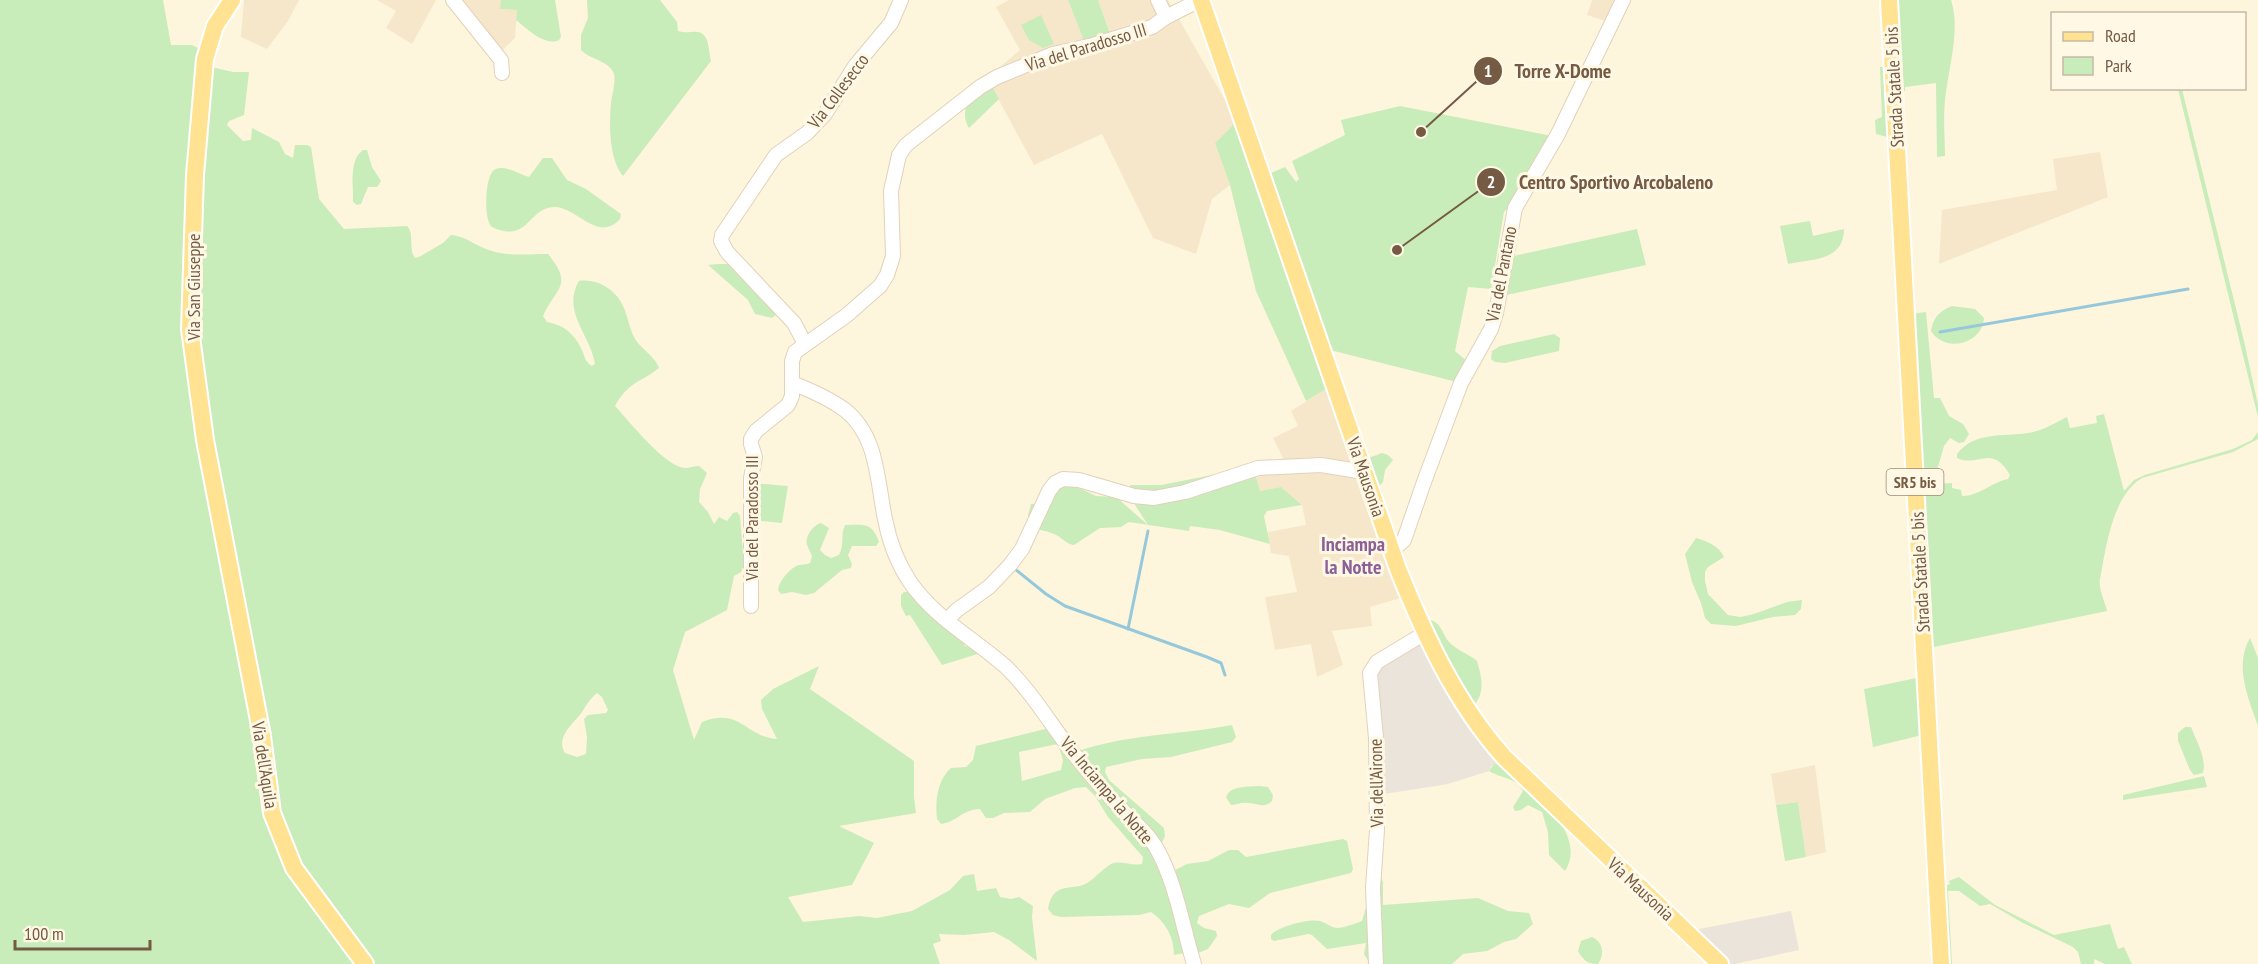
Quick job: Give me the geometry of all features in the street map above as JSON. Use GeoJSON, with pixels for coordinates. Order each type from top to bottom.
{"type":"FeatureCollection","features":[{"type":"Feature","properties":{"kind":"main road","name":"Via San Giuseppe"},"geometry":{"type":"LineString","coordinates":[[232,0],[212,34],[203,70],[195,186],[190,329],[205,440],[244,648]]}},
{"type":"Feature","properties":{"kind":"main road","name":"Via Mausonia"},"geometry":{"type":"LineString","coordinates":[[1200,0],[1392,551],[1425,633],[1462,702],[1504,757],[1720,964]]}},
{"type":"Feature","properties":{"kind":"main road","name":"Strada Statale 5 bis"},"geometry":{"type":"LineString","coordinates":[[1889,0],[1941,964]]}},
{"type":"Feature","properties":{"kind":"main road","name":"Via dell'Aquila"},"geometry":{"type":"LineString","coordinates":[[244,648],[262,736],[272,813],[294,868],[365,964]]}},
{"type":"Feature","properties":{"kind":"street"},"geometry":{"type":"LineString","coordinates":[[453,0],[501,60],[502,73]]}},
{"type":"Feature","properties":{"kind":"street","name":"Via Collesecco"},"geometry":{"type":"LineString","coordinates":[[805,344],[794,323],[727,252],[721,241],[722,235],[776,156],[807,133],[825,114],[855,66],[891,23],[901,0]]}},
{"type":"Feature","properties":{"kind":"street"},"geometry":{"type":"LineString","coordinates":[[1158,0],[1166,17]]}},
{"type":"Feature","properties":{"kind":"street","name":"Via del Paradosso III"},"geometry":{"type":"LineString","coordinates":[[751,606],[751,478],[755,457],[750,444],[751,439],[756,431],[788,405],[792,396],[792,358],[795,352],[847,315],[880,286],[887,275],[893,256],[891,191],[899,155],[906,145],[980,87],[997,77],[1053,54],[1093,45],[1152,27],[1166,17],[1200,0]]}},
{"type":"Feature","properties":{"kind":"street","name":"Via del Pantano"},"geometry":{"type":"LineString","coordinates":[[1392,551],[1401,546],[1408,531],[1461,383],[1491,329],[1515,208],[1553,143],[1623,0]]}},
{"type":"Feature","properties":{"kind":"street","name":"Via Inciampa la Notte"},"geometry":{"type":"LineString","coordinates":[[792,383],[846,411],[861,428],[873,453],[885,520],[892,544],[909,581],[934,611],[1005,667],[1033,696],[1066,744],[1111,799],[1142,828],[1158,850],[1167,870],[1194,964]]}},
{"type":"Feature","properties":{"kind":"street"},"geometry":{"type":"LineString","coordinates":[[947,620],[957,610],[990,587],[1010,565],[1022,549],[1049,491],[1055,483],[1063,479],[1079,480],[1134,496],[1154,498],[1185,492],[1258,468],[1316,464],[1364,472]]}},
{"type":"Feature","properties":{"kind":"street","name":"Via dell'Airone"},"geometry":{"type":"LineString","coordinates":[[1376,964],[1373,888],[1377,830],[1376,738],[1370,673],[1377,662],[1425,633]]}},
{"type":"Feature","properties":{"kind":"shaded area"},"geometry":{"type":"Polygon","coordinates":[[[244,0],[299,0],[288,21],[267,49],[241,37],[244,0]]]}},
{"type":"Feature","properties":{"kind":"shaded area"},"geometry":{"type":"Polygon","coordinates":[[[377,0],[436,0],[412,44],[386,28],[396,11],[377,0]]]}},
{"type":"Feature","properties":{"kind":"shaded area"},"geometry":{"type":"Polygon","coordinates":[[[447,0],[501,0],[501,9],[517,10],[515,38],[493,59],[447,0]]]}},
{"type":"Feature","properties":{"kind":"shaded area"},"geometry":{"type":"Polygon","coordinates":[[[1009,0],[1068,0],[1085,42],[1111,35],[1098,0],[1168,0],[1229,107],[1234,124],[1215,143],[1230,185],[1212,199],[1196,254],[1153,238],[1102,134],[1034,165],[987,78],[1020,50],[996,7],[1009,0]]]}},
{"type":"Feature","properties":{"kind":"shaded area"},"geometry":{"type":"Polygon","coordinates":[[[1592,0],[1629,0],[1618,25],[1587,15],[1592,0]]]}},
{"type":"Feature","properties":{"kind":"shaded area"},"geometry":{"type":"Polygon","coordinates":[[[2100,152],[2108,197],[1939,264],[1942,210],[2057,190],[2053,159],[2100,152]]]}},
{"type":"Feature","properties":{"kind":"shaded area"},"geometry":{"type":"Polygon","coordinates":[[[1339,381],[1414,594],[1370,607],[1372,626],[1332,631],[1343,665],[1317,677],[1311,644],[1275,650],[1265,597],[1297,592],[1289,556],[1271,553],[1268,532],[1306,525],[1302,505],[1281,487],[1260,491],[1253,467],[1285,462],[1273,438],[1298,426],[1291,411],[1339,381]]]}},
{"type":"Feature","properties":{"kind":"shaded area"},"geometry":{"type":"Polygon","coordinates":[[[1421,636],[1503,762],[1491,766],[1489,771],[1448,784],[1384,794],[1382,749],[1373,667],[1421,636]]]}},
{"type":"Feature","properties":{"kind":"shaded area"},"geometry":{"type":"Polygon","coordinates":[[[1815,765],[1826,852],[1806,857],[1798,802],[1776,805],[1771,774],[1815,765]]]}},
{"type":"Feature","properties":{"kind":"shaded area"},"geometry":{"type":"Polygon","coordinates":[[[1791,911],[1799,950],[1735,964],[1728,964],[1694,930],[1791,911]]]}},
{"type":"Feature","properties":{"kind":"green space"},"geometry":{"type":"Polygon","coordinates":[[[0,0],[163,0],[171,45],[192,45],[200,49],[187,329],[269,814],[361,964],[0,964],[0,0]]]}},
{"type":"Feature","properties":{"kind":"green space"},"geometry":{"type":"Polygon","coordinates":[[[501,0],[555,0],[561,37],[559,40],[548,41],[536,36],[516,20],[517,10],[500,9],[501,0]]]}},
{"type":"Feature","properties":{"kind":"green space"},"geometry":{"type":"Polygon","coordinates":[[[587,0],[660,0],[677,22],[678,31],[703,34],[708,46],[711,61],[623,176],[615,161],[610,131],[614,74],[604,63],[581,50],[581,35],[588,18],[587,0]]]}},
{"type":"Feature","properties":{"kind":"green space"},"geometry":{"type":"Polygon","coordinates":[[[1068,0],[1098,0],[1111,36],[1085,43],[1068,0]]]}},
{"type":"Feature","properties":{"kind":"green space"},"geometry":{"type":"Polygon","coordinates":[[[1896,0],[1951,0],[1955,24],[1944,108],[1945,156],[1937,157],[1936,83],[1905,87],[1905,91],[1900,93],[1896,0]]]}},
{"type":"Feature","properties":{"kind":"green space"},"geometry":{"type":"Polygon","coordinates":[[[1041,15],[1054,44],[1043,48],[1029,40],[1021,25],[1041,15]]]}},
{"type":"Feature","properties":{"kind":"green space"},"geometry":{"type":"Polygon","coordinates":[[[207,66],[233,72],[249,72],[244,115],[229,121],[227,125],[243,141],[251,140],[252,128],[279,142],[285,154],[293,158],[295,145],[311,147],[319,199],[344,229],[407,226],[411,233],[415,258],[443,243],[451,235],[461,237],[493,252],[548,254],[560,273],[561,280],[543,316],[547,322],[559,325],[572,335],[592,366],[595,364],[592,354],[575,313],[574,292],[579,281],[593,281],[606,287],[621,302],[635,339],[655,360],[659,368],[630,387],[615,406],[667,460],[685,468],[699,466],[707,473],[700,489],[699,502],[708,512],[714,524],[719,517],[727,521],[733,513],[737,512],[740,516],[744,565],[741,572],[734,576],[727,610],[685,632],[673,670],[694,740],[702,722],[715,718],[734,720],[766,737],[777,739],[762,709],[761,700],[773,689],[819,666],[810,689],[914,761],[916,813],[839,826],[874,843],[852,885],[788,897],[803,922],[859,916],[877,918],[912,911],[950,890],[963,876],[974,874],[977,891],[996,888],[1000,897],[1011,899],[1019,897],[1033,906],[1037,961],[994,932],[964,935],[939,934],[941,941],[933,944],[940,964],[369,964],[297,867],[275,812],[193,329],[207,66]],[[597,693],[567,731],[562,741],[565,753],[577,757],[586,754],[587,737],[584,719],[588,715],[606,713],[608,710],[602,697],[597,693]]]}},
{"type":"Feature","properties":{"kind":"green space"},"geometry":{"type":"Polygon","coordinates":[[[1887,66],[1891,138],[1876,134],[1875,120],[1882,117],[1880,67],[1887,66]]]}},
{"type":"Feature","properties":{"kind":"green space"},"geometry":{"type":"Polygon","coordinates":[[[987,78],[999,99],[969,128],[965,113],[966,107],[987,78]]]}},
{"type":"Feature","properties":{"kind":"green space"},"geometry":{"type":"Polygon","coordinates":[[[2178,90],[2182,90],[2244,341],[2258,405],[2258,417],[2178,90]]]}},
{"type":"Feature","properties":{"kind":"green space"},"geometry":{"type":"Polygon","coordinates":[[[1400,106],[1552,136],[1513,203],[1504,212],[1491,289],[1468,287],[1455,351],[1468,362],[1457,382],[1330,350],[1271,173],[1285,167],[1296,182],[1299,179],[1292,161],[1345,135],[1341,120],[1400,106]]]}},
{"type":"Feature","properties":{"kind":"green space"},"geometry":{"type":"Polygon","coordinates":[[[1234,124],[1328,388],[1306,401],[1256,291],[1230,185],[1215,143],[1234,124]]]}},
{"type":"Feature","properties":{"kind":"green space"},"geometry":{"type":"Polygon","coordinates":[[[363,150],[367,150],[372,167],[381,181],[377,187],[368,187],[361,204],[357,205],[353,202],[353,174],[355,161],[363,150]]]}},
{"type":"Feature","properties":{"kind":"green space"},"geometry":{"type":"Polygon","coordinates":[[[543,158],[552,158],[567,180],[586,189],[621,214],[620,219],[612,225],[596,226],[555,207],[540,211],[519,229],[504,231],[492,227],[486,207],[491,174],[498,168],[503,168],[529,177],[543,158]]]}},
{"type":"Feature","properties":{"kind":"green space"},"geometry":{"type":"Polygon","coordinates":[[[1810,221],[1813,236],[1844,229],[1839,247],[1825,257],[1788,264],[1780,226],[1810,221]]]}},
{"type":"Feature","properties":{"kind":"green space"},"geometry":{"type":"Polygon","coordinates":[[[1637,229],[1646,265],[1502,296],[1505,279],[1510,275],[1509,257],[1637,229]]]}},
{"type":"Feature","properties":{"kind":"green space"},"geometry":{"type":"Polygon","coordinates":[[[736,264],[781,311],[772,318],[755,314],[748,300],[708,265],[736,264]]]}},
{"type":"Feature","properties":{"kind":"green space"},"geometry":{"type":"Polygon","coordinates":[[[1952,306],[1975,309],[1984,318],[1977,335],[1970,340],[1953,344],[1944,342],[1931,331],[1937,316],[1952,306]]]}},
{"type":"Feature","properties":{"kind":"green space"},"geometry":{"type":"Polygon","coordinates":[[[1926,312],[1934,398],[1940,398],[1949,416],[1963,424],[1969,434],[1964,442],[1959,443],[1950,438],[1944,446],[1936,474],[1927,478],[1920,476],[1911,314],[1926,312]]]}},
{"type":"Feature","properties":{"kind":"green space"},"geometry":{"type":"Polygon","coordinates":[[[1554,334],[1560,338],[1559,351],[1505,363],[1491,359],[1492,351],[1500,346],[1554,334]]]}},
{"type":"Feature","properties":{"kind":"green space"},"geometry":{"type":"Polygon","coordinates":[[[2104,414],[2124,491],[2134,480],[2145,475],[2233,449],[2252,440],[2258,432],[2258,439],[2233,452],[2142,478],[2132,486],[2117,510],[2105,553],[2100,583],[2107,611],[1929,648],[1919,485],[1952,483],[1952,488],[1961,490],[1962,496],[1974,494],[2008,479],[2010,475],[2003,465],[1991,458],[1965,460],[1957,458],[1957,454],[1972,442],[1990,436],[2033,432],[2067,417],[2070,428],[2097,423],[2096,416],[2104,414]]]}},
{"type":"Feature","properties":{"kind":"green space"},"geometry":{"type":"Polygon","coordinates":[[[1382,453],[1393,460],[1385,470],[1383,482],[1376,489],[1366,459],[1382,453]]]}},
{"type":"Feature","properties":{"kind":"green space"},"geometry":{"type":"Polygon","coordinates":[[[1253,467],[1260,491],[1281,487],[1302,505],[1267,511],[1264,516],[1270,544],[1220,530],[1190,526],[1189,531],[1148,525],[1135,505],[1130,485],[1161,485],[1253,467]]]}},
{"type":"Feature","properties":{"kind":"green space"},"geometry":{"type":"Polygon","coordinates":[[[754,483],[788,486],[782,523],[761,521],[754,483]]]}},
{"type":"Feature","properties":{"kind":"green space"},"geometry":{"type":"Polygon","coordinates":[[[1064,485],[1073,485],[1096,496],[1116,497],[1148,525],[1129,522],[1121,527],[1100,528],[1074,545],[1053,533],[1037,528],[1028,515],[1031,504],[1044,503],[1052,491],[1064,485]]]}},
{"type":"Feature","properties":{"kind":"green space"},"geometry":{"type":"Polygon","coordinates":[[[821,523],[829,528],[820,550],[831,558],[839,555],[841,551],[845,525],[867,526],[879,542],[876,546],[852,546],[848,555],[852,564],[851,568],[842,570],[814,593],[781,594],[778,590],[787,573],[796,566],[810,563],[812,556],[807,543],[808,536],[812,529],[821,523]]]}},
{"type":"Feature","properties":{"kind":"green space"},"geometry":{"type":"Polygon","coordinates":[[[1696,538],[1712,545],[1724,557],[1708,567],[1705,572],[1705,581],[1708,594],[1728,615],[1740,617],[1787,602],[1802,600],[1801,609],[1795,615],[1773,617],[1736,626],[1711,624],[1705,618],[1685,554],[1696,538]]]}},
{"type":"Feature","properties":{"kind":"green space"},"geometry":{"type":"Polygon","coordinates":[[[904,592],[910,592],[921,606],[962,639],[965,646],[984,652],[942,665],[910,615],[906,616],[901,606],[901,595],[904,592]]]}},
{"type":"Feature","properties":{"kind":"green space"},"geometry":{"type":"Polygon","coordinates":[[[1431,620],[1440,627],[1452,645],[1477,661],[1481,691],[1472,708],[1426,621],[1431,620]]]}},
{"type":"Feature","properties":{"kind":"green space"},"geometry":{"type":"Polygon","coordinates":[[[2250,638],[2258,658],[2258,726],[2244,682],[2243,671],[2245,649],[2250,638]]]}},
{"type":"Feature","properties":{"kind":"green space"},"geometry":{"type":"Polygon","coordinates":[[[1921,677],[1922,735],[1873,747],[1864,689],[1921,677]]]}},
{"type":"Feature","properties":{"kind":"green space"},"geometry":{"type":"Polygon","coordinates":[[[1232,725],[1236,737],[1232,742],[1171,757],[1142,759],[1106,767],[1105,772],[1109,780],[1164,828],[1165,836],[1159,849],[1076,752],[1134,738],[1232,725]]]}},
{"type":"Feature","properties":{"kind":"green space"},"geometry":{"type":"Polygon","coordinates":[[[1053,727],[1141,829],[1155,863],[1165,871],[1189,952],[1174,955],[1173,943],[1168,931],[1151,912],[1139,915],[1061,917],[1053,915],[1048,909],[1050,900],[1056,892],[1087,883],[1111,864],[1142,864],[1143,857],[1108,817],[1095,796],[1086,787],[1075,788],[1045,799],[1030,812],[1004,813],[993,818],[986,818],[980,809],[941,824],[937,819],[936,806],[940,785],[951,768],[966,767],[973,760],[976,746],[1053,727]],[[1058,744],[1019,752],[1022,781],[1061,770],[1063,760],[1058,744]]]}},
{"type":"Feature","properties":{"kind":"green space"},"geometry":{"type":"Polygon","coordinates":[[[2185,727],[2191,727],[2198,744],[2204,762],[2203,773],[2194,775],[2190,770],[2178,741],[2178,733],[2185,727]]]}},
{"type":"Feature","properties":{"kind":"green space"},"geometry":{"type":"Polygon","coordinates":[[[1503,762],[1540,797],[1563,826],[1569,841],[1570,856],[1565,871],[1549,855],[1548,832],[1542,812],[1528,805],[1515,811],[1513,807],[1523,791],[1520,786],[1489,771],[1494,764],[1503,762]]]}},
{"type":"Feature","properties":{"kind":"green space"},"geometry":{"type":"Polygon","coordinates":[[[2204,776],[2207,787],[2123,800],[2123,795],[2204,776]]]}},
{"type":"Feature","properties":{"kind":"green space"},"geometry":{"type":"Polygon","coordinates":[[[1268,787],[1273,795],[1272,801],[1263,805],[1245,803],[1231,805],[1226,797],[1232,790],[1268,787]]]}},
{"type":"Feature","properties":{"kind":"green space"},"geometry":{"type":"Polygon","coordinates":[[[1798,802],[1806,857],[1785,861],[1776,805],[1798,802]]]}},
{"type":"Feature","properties":{"kind":"green space"},"geometry":{"type":"Polygon","coordinates":[[[1343,839],[1347,841],[1353,869],[1351,873],[1270,893],[1249,908],[1229,904],[1199,916],[1197,923],[1204,928],[1216,931],[1217,936],[1208,949],[1193,955],[1169,873],[1187,864],[1208,861],[1229,850],[1238,850],[1246,857],[1343,839]]]}},
{"type":"Feature","properties":{"kind":"green space"},"geometry":{"type":"Polygon","coordinates":[[[1380,875],[1383,882],[1383,905],[1478,898],[1508,911],[1529,913],[1533,924],[1516,939],[1504,942],[1487,951],[1463,954],[1452,964],[1378,964],[1380,875]]]}},
{"type":"Feature","properties":{"kind":"green space"},"geometry":{"type":"Polygon","coordinates":[[[1959,877],[1995,905],[2054,935],[2110,924],[2118,949],[2124,947],[2132,964],[2105,964],[2094,959],[2094,964],[2081,964],[2078,952],[2073,947],[1990,904],[1980,906],[1959,891],[1948,891],[1952,964],[1946,964],[1942,887],[1959,877]]]}},
{"type":"Feature","properties":{"kind":"green space"},"geometry":{"type":"Polygon","coordinates":[[[1366,907],[1371,907],[1370,964],[1364,954],[1366,943],[1327,949],[1308,934],[1274,941],[1271,939],[1271,935],[1279,929],[1301,922],[1315,920],[1338,928],[1362,921],[1366,907]]]}},
{"type":"Feature","properties":{"kind":"green space"},"geometry":{"type":"Polygon","coordinates":[[[1592,937],[1599,942],[1602,949],[1602,956],[1598,964],[1586,961],[1578,951],[1581,941],[1592,937]]]}},
{"type":"Feature","properties":{"kind":"waterway"},"geometry":{"type":"LineString","coordinates":[[1940,332],[2188,289]]}},
{"type":"Feature","properties":{"kind":"waterway"},"geometry":{"type":"LineString","coordinates":[[1128,629],[1148,531]]}},
{"type":"Feature","properties":{"kind":"waterway"},"geometry":{"type":"LineString","coordinates":[[1015,569],[1065,606],[1221,663],[1225,675]]}},
{"type":"Feature","properties":{"kind":"place","name":"Torre X-Dome"},"geometry":{"type":"Point","coordinates":[1421,132]}},
{"type":"Feature","properties":{"kind":"place","name":"Centro Sportivo Arcobaleno"},"geometry":{"type":"Point","coordinates":[1397,250]}},
{"type":"Feature","properties":{"kind":"district","name":"Inciampa la Notte"},"geometry":{"type":"Point","coordinates":[1353,556]}}]}
